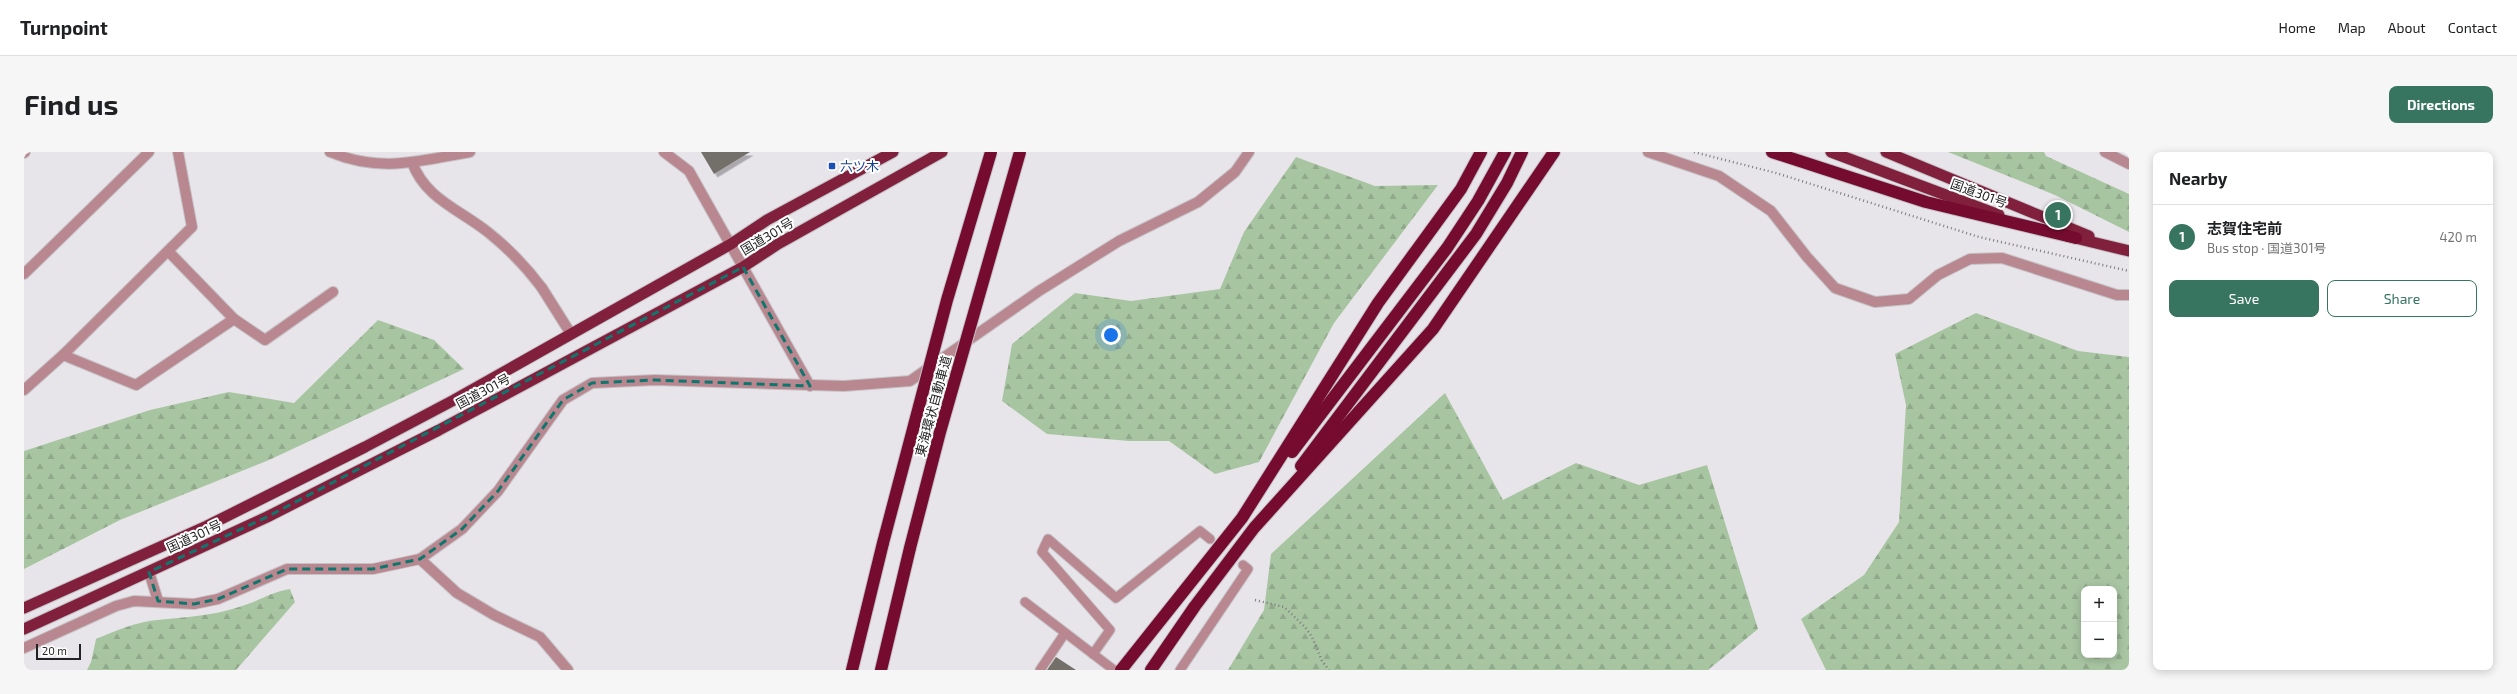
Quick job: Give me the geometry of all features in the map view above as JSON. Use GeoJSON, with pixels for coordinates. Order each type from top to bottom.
{"type":"FeatureCollection","features":[{"type":"Feature","properties":{"kind":"highway","name":"国道301号"},"geometry":{"type":"LineString","coordinates":[[24,608],[207,526],[454,400],[731,244],[767,220],[893,152]]}},
{"type":"Feature","properties":{"kind":"highway","name":"国道301号"},"geometry":{"type":"LineString","coordinates":[[24,629],[267,517],[439,430],[743,267],[778,244],[942,152]]}},
{"type":"Feature","properties":{"kind":"highway","name":"東海環状自動車道"},"geometry":{"type":"LineString","coordinates":[[852,670],[883,543],[947,300],[991,152]]}},
{"type":"Feature","properties":{"kind":"highway","name":"東海環状自動車道"},"geometry":{"type":"LineString","coordinates":[[881,670],[910,548],[952,388],[1020,152]]}},
{"type":"Feature","properties":{"kind":"highway"},"geometry":{"type":"LineString","coordinates":[[1242,518],[1378,303],[1461,189],[1481,152]]}},
{"type":"Feature","properties":{"kind":"highway"},"geometry":{"type":"LineString","coordinates":[[1121,670],[1242,518],[1446,248],[1478,201],[1504,152]]}},
{"type":"Feature","properties":{"kind":"highway"},"geometry":{"type":"LineString","coordinates":[[1151,670],[1195,606],[1476,234],[1507,183],[1522,152]]}},
{"type":"Feature","properties":{"kind":"highway"},"geometry":{"type":"LineString","coordinates":[[1254,528],[1433,328],[1554,152]]}},
{"type":"Feature","properties":{"kind":"highway"},"geometry":{"type":"LineString","coordinates":[[1772,152],[1926,202],[2076,238]]}},
{"type":"Feature","properties":{"kind":"highway","name":"国道301号"},"geometry":{"type":"LineString","coordinates":[[1831,152],[2000,215],[2076,238],[2125,250]]}},
{"type":"Feature","properties":{"kind":"highway","name":"国道301号"},"geometry":{"type":"LineString","coordinates":[[1886,152],[2125,250]]}},
{"type":"Feature","properties":{"kind":"street"},"geometry":{"type":"LineString","coordinates":[[24,274],[149,152]]}},
{"type":"Feature","properties":{"kind":"street"},"geometry":{"type":"LineString","coordinates":[[24,390],[63,355],[169,252],[192,227],[178,152]]}},
{"type":"Feature","properties":{"kind":"street"},"geometry":{"type":"LineString","coordinates":[[330,152],[347,159],[382,166],[470,152]]}},
{"type":"Feature","properties":{"kind":"street"},"geometry":{"type":"LineString","coordinates":[[664,152],[689,171],[810,386]]}},
{"type":"Feature","properties":{"kind":"street"},"geometry":{"type":"LineString","coordinates":[[24,648],[116,606],[134,601],[194,604],[218,599],[287,569],[373,570],[420,559],[462,529],[498,491],[563,400],[592,383],[655,380],[844,386],[910,381],[1039,291],[1119,241],[1198,202],[1235,172],[1249,152]]}},
{"type":"Feature","properties":{"kind":"street"},"geometry":{"type":"LineString","coordinates":[[1648,152],[1719,176],[1771,211],[1807,257],[1835,288],[1875,302],[1908,300],[1938,275],[1970,258],[2002,258],[2117,294],[2129,294]]}},
{"type":"Feature","properties":{"kind":"street"},"geometry":{"type":"LineString","coordinates":[[2105,152],[2129,164]]}},
{"type":"Feature","properties":{"kind":"street"},"geometry":{"type":"LineString","coordinates":[[412,162],[417,177],[433,195],[458,210],[490,233],[526,267],[542,288],[572,334]]}},
{"type":"Feature","properties":{"kind":"street"},"geometry":{"type":"LineString","coordinates":[[169,252],[234,319],[265,340],[333,292]]}},
{"type":"Feature","properties":{"kind":"street"},"geometry":{"type":"LineString","coordinates":[[63,355],[136,385],[234,319]]}},
{"type":"Feature","properties":{"kind":"street"},"geometry":{"type":"LineString","coordinates":[[420,559],[458,593],[494,615],[540,637],[568,670]]}},
{"type":"Feature","properties":{"kind":"street"},"geometry":{"type":"LineString","coordinates":[[149,572],[158,601]]}},
{"type":"Feature","properties":{"kind":"lane"},"geometry":{"type":"LineString","coordinates":[[1093,654],[1110,630],[1042,552],[1048,539],[1116,598],[1200,531],[1210,539]]}},
{"type":"Feature","properties":{"kind":"lane"},"geometry":{"type":"LineString","coordinates":[[1180,670],[1248,569],[1243,565]]}},
{"type":"Feature","properties":{"kind":"lane"},"geometry":{"type":"LineString","coordinates":[[1025,602],[1114,670]]}},
{"type":"Feature","properties":{"kind":"lane"},"geometry":{"type":"LineString","coordinates":[[1040,670],[1066,633]]}},
{"type":"Feature","properties":{"kind":"path"},"geometry":{"type":"LineString","coordinates":[[1694,152],[1776,173],[1979,237],[2129,271]]}},
{"type":"Feature","properties":{"kind":"path"},"geometry":{"type":"LineString","coordinates":[[1255,600],[1284,607],[1305,627],[1312,637],[1328,670]]}},
{"type":"Feature","properties":{"kind":"highlighted area"},"geometry":{"type":"Polygon","coordinates":[[[743,267],[810,386],[655,380],[592,383],[563,400],[498,491],[462,529],[420,559],[373,569],[287,569],[218,599],[194,604],[158,601],[149,572],[267,517],[743,267]]]}},
{"type":"Feature","properties":{"kind":"green space"},"geometry":{"type":"Polygon","coordinates":[[[1948,152],[2044,152],[2046,156],[2129,194],[2129,232],[2055,195],[1948,152]]]}},
{"type":"Feature","properties":{"kind":"green space"},"geometry":{"type":"Polygon","coordinates":[[[1296,157],[1375,186],[1438,185],[1334,323],[1259,462],[1215,474],[1169,441],[1129,441],[1047,434],[1002,401],[1012,344],[1075,293],[1131,301],[1220,289],[1244,232],[1296,157]]]}},
{"type":"Feature","properties":{"kind":"green space"},"geometry":{"type":"Polygon","coordinates":[[[1976,313],[2078,351],[2129,357],[2129,670],[1826,670],[1801,619],[1864,575],[1899,522],[1906,405],[1895,354],[1976,313]]]}},
{"type":"Feature","properties":{"kind":"green space"},"geometry":{"type":"Polygon","coordinates":[[[378,320],[434,340],[464,369],[269,460],[120,520],[24,569],[24,451],[150,410],[229,392],[294,403],[378,320]]]}},
{"type":"Feature","properties":{"kind":"green space"},"geometry":{"type":"Polygon","coordinates":[[[1445,393],[1503,500],[1576,463],[1639,485],[1707,465],[1758,629],[1708,670],[1228,670],[1264,610],[1271,554],[1445,393]]]}},
{"type":"Feature","properties":{"kind":"green space"},"geometry":{"type":"Polygon","coordinates":[[[290,589],[295,602],[236,670],[87,670],[91,662],[96,639],[111,633],[149,621],[198,616],[229,610],[246,605],[276,592],[290,589]]]}},
{"type":"Feature","properties":{"kind":"building"},"geometry":{"type":"Polygon","coordinates":[[[701,152],[750,152],[714,174],[701,152]]]}},
{"type":"Feature","properties":{"kind":"building"},"geometry":{"type":"Polygon","coordinates":[[[1056,657],[1076,670],[1047,670],[1056,657]]]}},
{"type":"Feature","properties":{"kind":"place","name":"六ツ木"},"geometry":{"type":"Point","coordinates":[832,166]}},
{"type":"Feature","properties":{"kind":"place","name":"志賀住宅前"},"geometry":{"type":"Point","coordinates":[2058,215]}}]}
